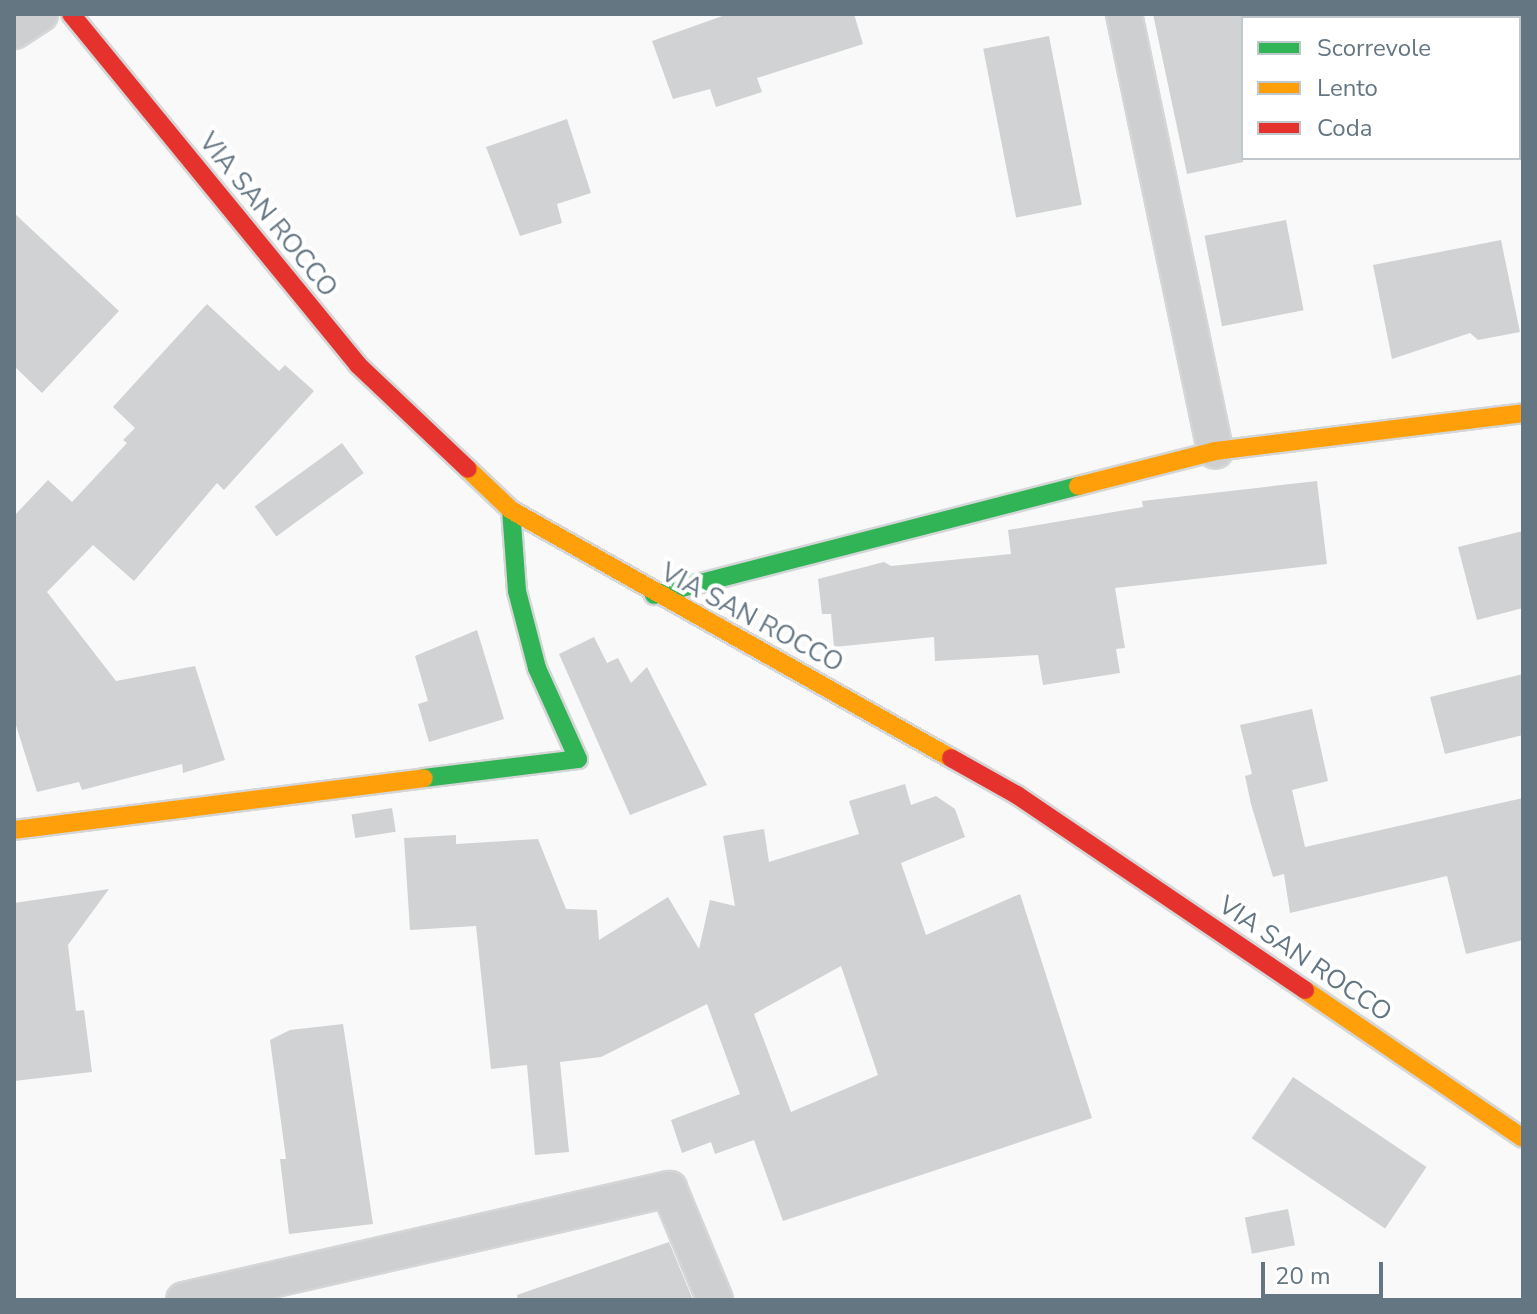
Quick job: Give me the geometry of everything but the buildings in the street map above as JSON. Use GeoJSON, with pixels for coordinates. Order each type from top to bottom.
{"type":"FeatureCollection","features":[{"type":"Feature","properties":{"kind":"street"},"geometry":{"type":"LineString","coordinates":[[14,31],[40,14]]}},
{"type":"Feature","properties":{"kind":"street","name":"VIA SAN ROCCO"},"geometry":{"type":"LineString","coordinates":[[71,14],[358,365],[511,510],[654,595],[1017,795],[1523,1138]]}},
{"type":"Feature","properties":{"kind":"street"},"geometry":{"type":"LineString","coordinates":[[1124,14],[1215,451]]}},
{"type":"Feature","properties":{"kind":"street"},"geometry":{"type":"LineString","coordinates":[[654,595],[1215,451],[1523,413]]}},
{"type":"Feature","properties":{"kind":"street"},"geometry":{"type":"LineString","coordinates":[[14,830],[578,759],[537,668],[517,591],[511,510]]}},
{"type":"Feature","properties":{"kind":"street"},"geometry":{"type":"LineString","coordinates":[[184,1300],[669,1189],[715,1300]]}},
{"type":"Feature","properties":{"kind":"traffic: fast"},"geometry":{"type":"LineString","coordinates":[[654,595],[1078,486]]}},
{"type":"Feature","properties":{"kind":"traffic: fast"},"geometry":{"type":"LineString","coordinates":[[424,778],[578,759],[537,668],[517,591],[511,510]]}},
{"type":"Feature","properties":{"kind":"traffic: slow"},"geometry":{"type":"LineString","coordinates":[[1078,486],[1215,451],[1523,413]]}},
{"type":"Feature","properties":{"kind":"traffic: slow"},"geometry":{"type":"LineString","coordinates":[[468,469],[511,510],[951,758]]}},
{"type":"Feature","properties":{"kind":"traffic: slow"},"geometry":{"type":"LineString","coordinates":[[14,830],[424,778]]}},
{"type":"Feature","properties":{"kind":"traffic: slow"},"geometry":{"type":"LineString","coordinates":[[1305,990],[1523,1138]]}},
{"type":"Feature","properties":{"kind":"traffic: jam"},"geometry":{"type":"LineString","coordinates":[[71,14],[358,365],[468,469]]}},
{"type":"Feature","properties":{"kind":"traffic: jam"},"geometry":{"type":"LineString","coordinates":[[951,758],[1017,795],[1305,990]]}}]}
